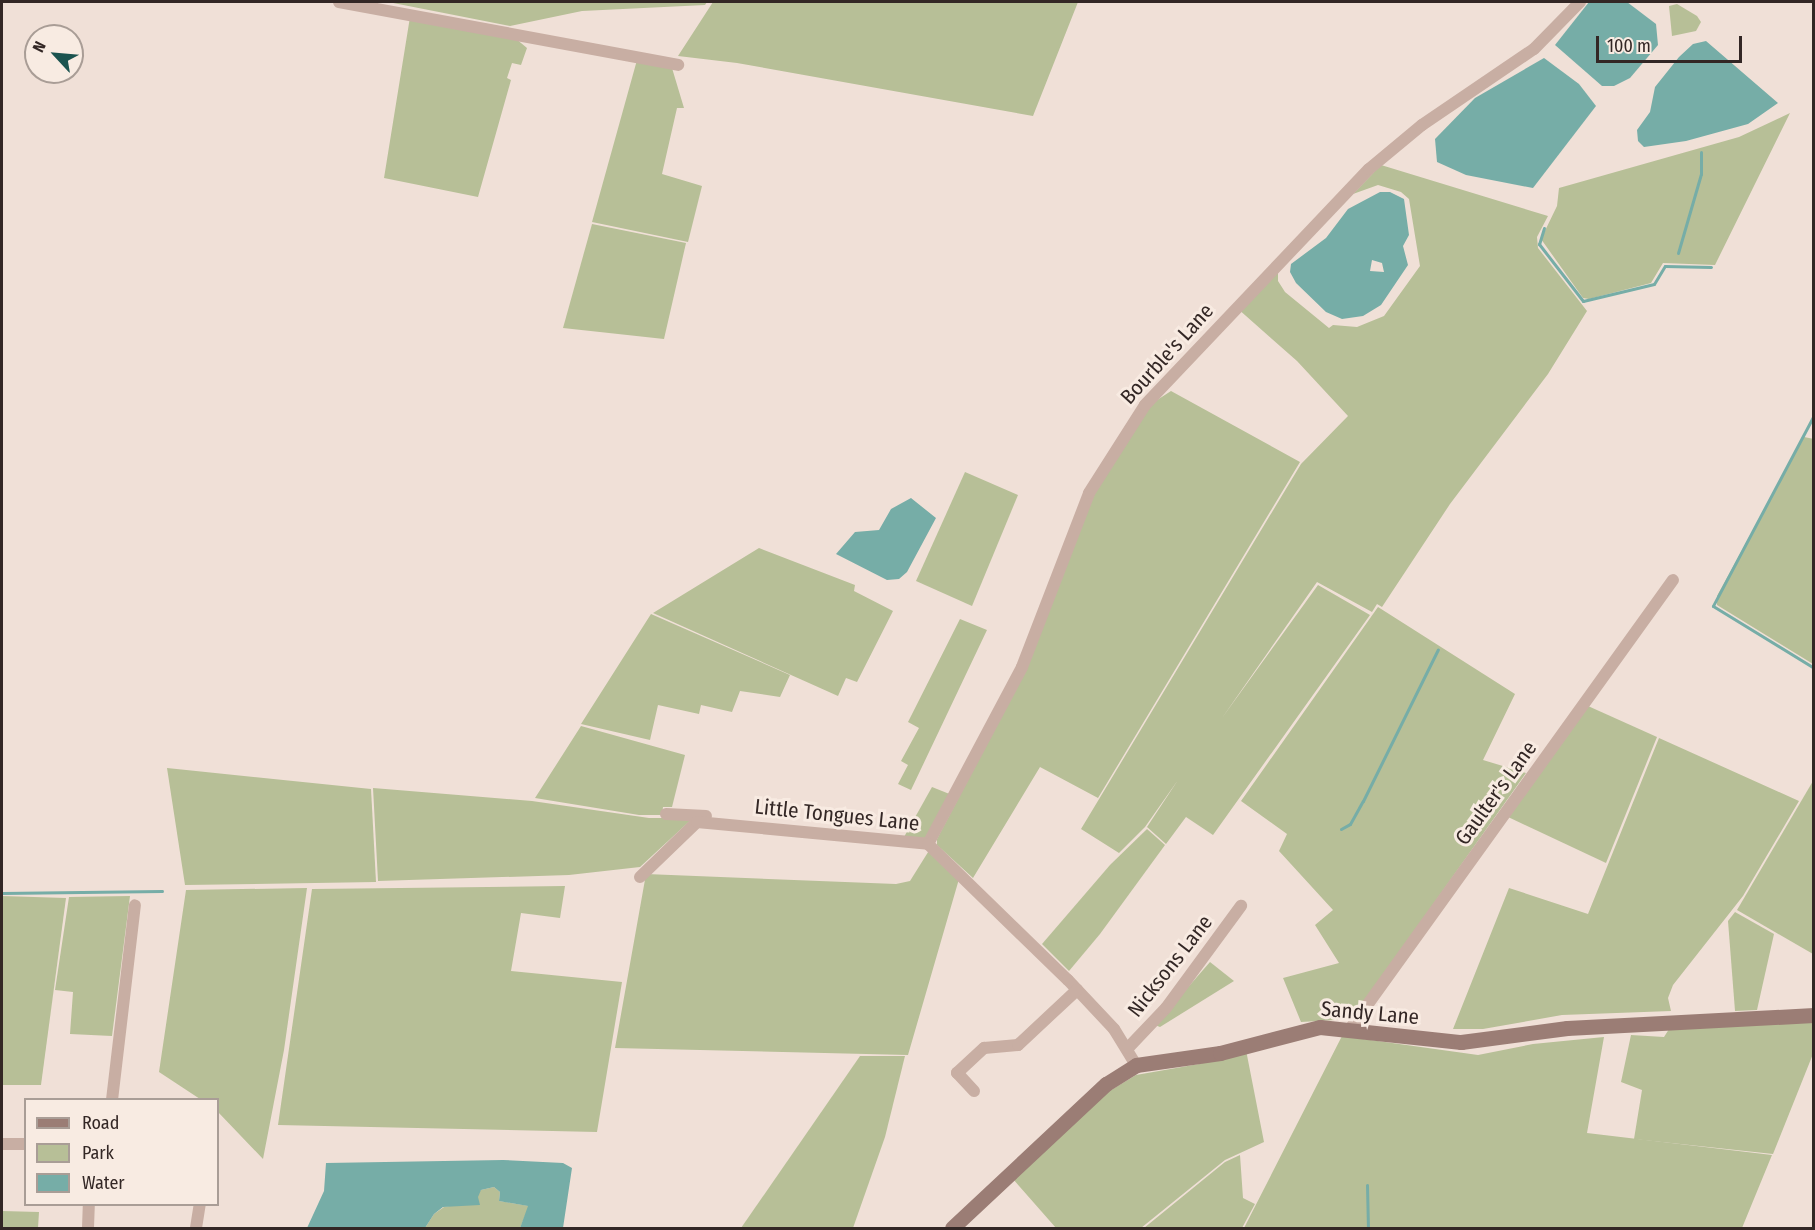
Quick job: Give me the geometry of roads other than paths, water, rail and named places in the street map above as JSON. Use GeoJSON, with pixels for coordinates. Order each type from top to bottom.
{"type":"FeatureCollection","features":[{"type":"Feature","properties":{"kind":"main road","name":"Sandy Lane"},"geometry":{"type":"LineString","coordinates":[[952,1228],[1106,1084],[1136,1065],[1220,1053],[1300,1030],[1350,1029],[1461,1042],[1566,1028],[1814,1015]]}},
{"type":"Feature","properties":{"kind":"street"},"geometry":{"type":"LineString","coordinates":[[339,2],[678,65]]}},
{"type":"Feature","properties":{"kind":"street","name":"Bourble's Lane"},"geometry":{"type":"LineString","coordinates":[[928,844],[1023,667],[1089,494],[1145,405],[1369,169],[1422,125],[1534,49],[1580,2]]}},
{"type":"Feature","properties":{"kind":"street","name":"Gaulter's Lane"},"geometry":{"type":"LineString","coordinates":[[1350,1029],[1673,580]]}},
{"type":"Feature","properties":{"kind":"street"},"geometry":{"type":"LineString","coordinates":[[666,814],[780,822],[810,831]]}},
{"type":"Feature","properties":{"kind":"street","name":"Little Tongues Lane"},"geometry":{"type":"LineString","coordinates":[[640,877],[697,822],[928,844],[1026,936],[1077,990],[1128,1048],[1136,1065]]}},
{"type":"Feature","properties":{"kind":"street"},"geometry":{"type":"LineString","coordinates":[[112,1098],[135,905]]}},
{"type":"Feature","properties":{"kind":"street","name":"Nicksons Lane"},"geometry":{"type":"LineString","coordinates":[[1128,1048],[1166,1008],[1241,906]]}},
{"type":"Feature","properties":{"kind":"street"},"geometry":{"type":"LineString","coordinates":[[974,1091],[957,1072],[984,1048],[1018,1045],[1077,990]]}},
{"type":"Feature","properties":{"kind":"street"},"geometry":{"type":"LineString","coordinates":[[2,1144],[24,1144]]}},
{"type":"Feature","properties":{"kind":"street"},"geometry":{"type":"LineString","coordinates":[[88,1228],[89,1206]]}},
{"type":"Feature","properties":{"kind":"street"},"geometry":{"type":"LineString","coordinates":[[196,1228],[200,1206]]}},
{"type":"Feature","properties":{"kind":"water"},"geometry":{"type":"Polygon","coordinates":[[[1589,2],[1627,2],[1656,24],[1658,45],[1630,78],[1614,86],[1602,86],[1555,45],[1589,2]]]}},
{"type":"Feature","properties":{"kind":"water"},"geometry":{"type":"Polygon","coordinates":[[[1706,41],[1778,103],[1748,124],[1686,141],[1644,147],[1638,141],[1637,130],[1650,112],[1655,87],[1679,57],[1693,44],[1706,41]]]}},
{"type":"Feature","properties":{"kind":"water"},"geometry":{"type":"Polygon","coordinates":[[[1544,58],[1579,84],[1596,106],[1533,188],[1466,175],[1437,162],[1435,139],[1475,98],[1544,58]]]}},
{"type":"Feature","properties":{"kind":"water"},"geometry":{"type":"Polygon","coordinates":[[[1380,192],[1390,192],[1404,199],[1409,235],[1403,246],[1408,265],[1381,305],[1363,316],[1342,319],[1326,312],[1296,283],[1290,272],[1291,264],[1326,238],[1348,209],[1380,192]],[[1372,260],[1370,271],[1384,272],[1382,263],[1372,260]]]}},
{"type":"Feature","properties":{"kind":"water"},"geometry":{"type":"Polygon","coordinates":[[[911,498],[936,518],[907,572],[899,579],[887,580],[836,554],[855,532],[879,530],[891,509],[911,498]]]}},
{"type":"Feature","properties":{"kind":"water"},"geometry":{"type":"Polygon","coordinates":[[[503,1160],[563,1163],[572,1168],[563,1228],[520,1228],[528,1206],[499,1201],[500,1192],[494,1187],[481,1190],[478,1197],[480,1205],[443,1207],[434,1214],[425,1228],[307,1228],[324,1191],[326,1163],[503,1160]]]}},
{"type":"Feature","properties":{"kind":"waterway"},"geometry":{"type":"LineString","coordinates":[[1678,253],[1701,174],[1701,152]]}},
{"type":"Feature","properties":{"kind":"waterway"},"geometry":{"type":"LineString","coordinates":[[1544,228],[1539,244],[1583,301],[1654,284],[1665,266],[1711,267]]}},
{"type":"Feature","properties":{"kind":"waterway"},"geometry":{"type":"LineString","coordinates":[[1814,415],[1713,606],[1814,668]]}},
{"type":"Feature","properties":{"kind":"waterway"},"geometry":{"type":"LineString","coordinates":[[1341,829],[1350,824],[1363,801],[1438,649]]}},
{"type":"Feature","properties":{"kind":"waterway"},"geometry":{"type":"LineString","coordinates":[[2,893],[162,891]]}},
{"type":"Feature","properties":{"kind":"waterway"},"geometry":{"type":"LineString","coordinates":[[1367,1185],[1368,1228]]}}]}
